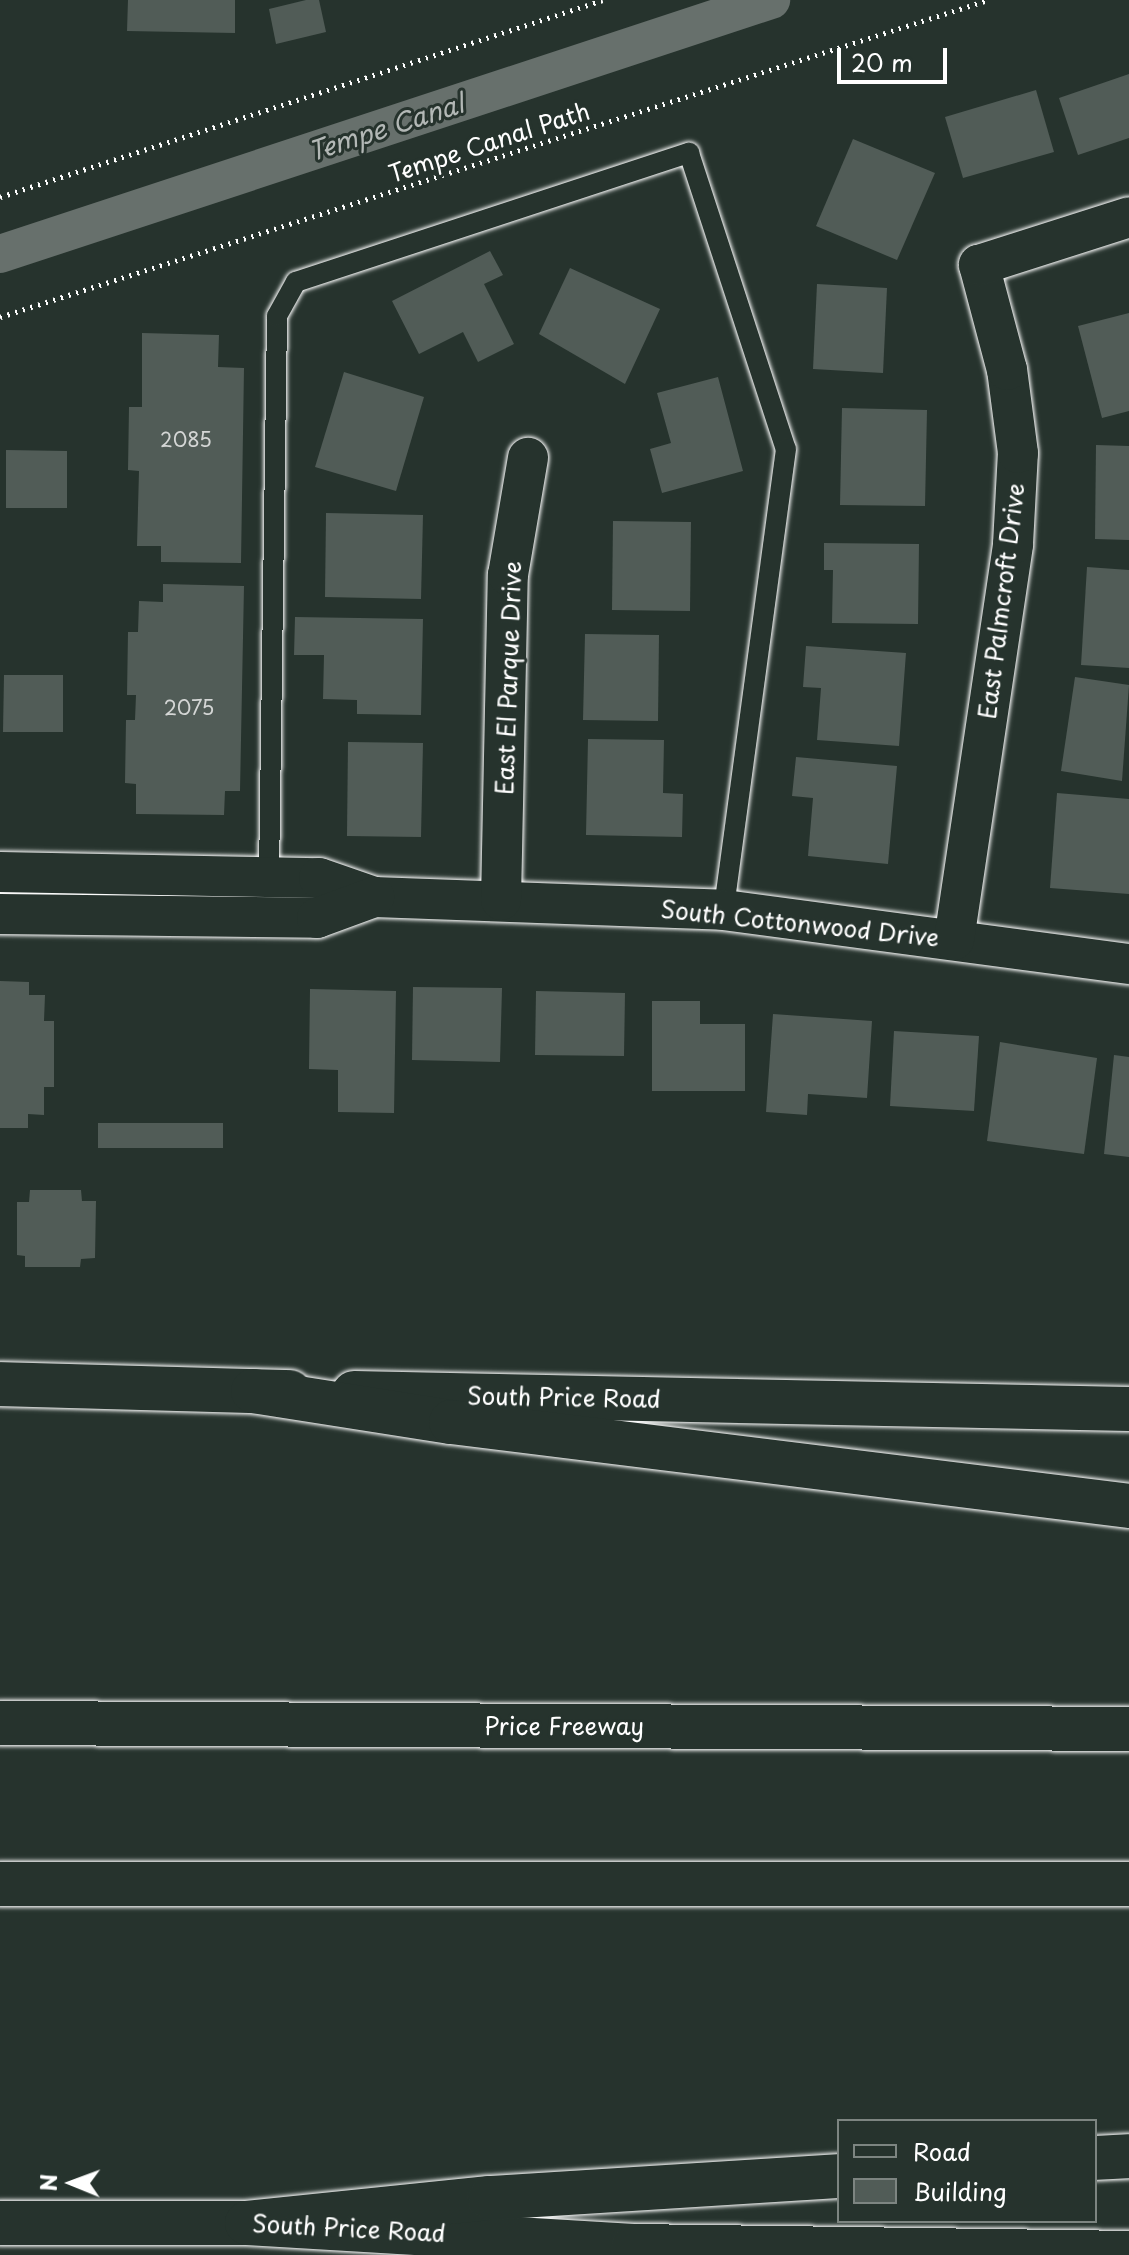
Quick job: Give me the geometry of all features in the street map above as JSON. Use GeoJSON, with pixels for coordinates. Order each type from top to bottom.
{"type":"FeatureCollection","features":[{"type":"Feature","properties":{"kind":"main road","name":"South Price Road"},"geometry":{"type":"LineString","coordinates":[[0,1384],[1129,1409]]}},
{"type":"Feature","properties":{"kind":"main road"},"geometry":{"type":"LineString","coordinates":[[253,1391],[451,1422],[1129,1506]]}},
{"type":"Feature","properties":{"kind":"main road","name":"Price Freeway"},"geometry":{"type":"LineString","coordinates":[[0,1723],[1129,1729]]}},
{"type":"Feature","properties":{"kind":"main road"},"geometry":{"type":"LineString","coordinates":[[0,1884],[1129,1884]]}},
{"type":"Feature","properties":{"kind":"main road"},"geometry":{"type":"LineString","coordinates":[[1097,2158],[1129,2156]]}},
{"type":"Feature","properties":{"kind":"main road"},"geometry":{"type":"LineString","coordinates":[[247,2223],[490,2198],[837,2176]]}},
{"type":"Feature","properties":{"kind":"main road","name":"South Price Road"},"geometry":{"type":"LineString","coordinates":[[0,2223],[247,2223],[632,2250],[1112,2253]]}},
{"type":"Feature","properties":{"kind":"street","name":"East Palmcroft Drive"},"geometry":{"type":"LineString","coordinates":[[954,940],[1013,544],[1018,453],[1007,370],[979,265],[1129,217]]}},
{"type":"Feature","properties":{"kind":"street","name":"East El Parque Drive"},"geometry":{"type":"LineString","coordinates":[[501,900],[508,575],[528,458]]}},
{"type":"Feature","properties":{"kind":"street","name":"South Cottonwood Drive"},"geometry":{"type":"LineString","coordinates":[[0,872],[319,878],[374,897],[724,910],[1129,964]]}},
{"type":"Feature","properties":{"kind":"street","name":"South Cottonwood Drive"},"geometry":{"type":"LineString","coordinates":[[10,915],[31,900],[75,889],[84,873]]}},
{"type":"Feature","properties":{"kind":"street","name":"South Cottonwood Drive"},"geometry":{"type":"LineString","coordinates":[[10,915],[317,918],[374,897]]}},
{"type":"Feature","properties":{"kind":"lane"},"geometry":{"type":"LineString","coordinates":[[269,876],[277,316],[296,282],[689,153],[786,449],[724,910]]}},
{"type":"Feature","properties":{"kind":"path"},"geometry":{"type":"LineString","coordinates":[[0,197],[603,0]]}},
{"type":"Feature","properties":{"kind":"path","name":"Tempe Canal Path"},"geometry":{"type":"LineString","coordinates":[[0,317],[988,0]]}},
{"type":"Feature","properties":{"kind":"building"},"geometry":{"type":"Polygon","coordinates":[[[128,0],[235,0],[235,33],[127,31],[128,0]]]}},
{"type":"Feature","properties":{"kind":"building"},"geometry":{"type":"Polygon","coordinates":[[[319,0],[326,32],[276,44],[269,9],[319,0]]]}},
{"type":"Feature","properties":{"kind":"building"},"geometry":{"type":"Polygon","coordinates":[[[1129,74],[1129,138],[1078,155],[1059,98],[1129,74]]]}},
{"type":"Feature","properties":{"kind":"building"},"geometry":{"type":"Polygon","coordinates":[[[1036,90],[1054,152],[963,178],[945,117],[1036,90]]]}},
{"type":"Feature","properties":{"kind":"building"},"geometry":{"type":"Polygon","coordinates":[[[853,139],[935,173],[897,260],[816,226],[853,139]]]}},
{"type":"Feature","properties":{"kind":"building"},"geometry":{"type":"Polygon","coordinates":[[[490,251],[503,275],[484,284],[514,344],[478,362],[463,332],[419,354],[392,301],[490,251]]]}},
{"type":"Feature","properties":{"kind":"building"},"geometry":{"type":"Polygon","coordinates":[[[570,268],[660,309],[625,384],[539,334],[570,268]]]}},
{"type":"Feature","properties":{"kind":"building"},"geometry":{"type":"Polygon","coordinates":[[[817,284],[887,288],[883,373],[813,369],[817,284]]]}},
{"type":"Feature","properties":{"kind":"building"},"geometry":{"type":"Polygon","coordinates":[[[1129,313],[1129,411],[1102,418],[1078,326],[1129,313]]]}},
{"type":"Feature","properties":{"kind":"building"},"geometry":{"type":"Polygon","coordinates":[[[142,333],[219,335],[218,367],[244,368],[241,563],[161,562],[161,546],[137,546],[139,471],[128,470],[129,407],[142,407],[142,333]]]}},
{"type":"Feature","properties":{"kind":"building"},"geometry":{"type":"Polygon","coordinates":[[[344,372],[424,397],[396,491],[315,467],[344,372]]]}},
{"type":"Feature","properties":{"kind":"building"},"geometry":{"type":"Polygon","coordinates":[[[718,377],[743,471],[662,493],[650,449],[671,443],[657,393],[718,377]]]}},
{"type":"Feature","properties":{"kind":"building"},"geometry":{"type":"Polygon","coordinates":[[[842,408],[927,410],[925,506],[840,505],[842,408]]]}},
{"type":"Feature","properties":{"kind":"building"},"geometry":{"type":"Polygon","coordinates":[[[1096,445],[1129,446],[1129,540],[1095,539],[1096,445]]]}},
{"type":"Feature","properties":{"kind":"building"},"geometry":{"type":"Polygon","coordinates":[[[6,450],[67,451],[67,508],[6,508],[6,450]]]}},
{"type":"Feature","properties":{"kind":"building"},"geometry":{"type":"Polygon","coordinates":[[[326,513],[423,515],[421,599],[325,597],[326,513]]]}},
{"type":"Feature","properties":{"kind":"building"},"geometry":{"type":"Polygon","coordinates":[[[613,521],[691,522],[690,611],[612,610],[613,521]]]}},
{"type":"Feature","properties":{"kind":"building"},"geometry":{"type":"Polygon","coordinates":[[[824,543],[919,544],[918,624],[832,623],[833,570],[824,570],[824,543]]]}},
{"type":"Feature","properties":{"kind":"building"},"geometry":{"type":"Polygon","coordinates":[[[1087,567],[1129,570],[1129,668],[1081,665],[1087,567]]]}},
{"type":"Feature","properties":{"kind":"building"},"geometry":{"type":"Polygon","coordinates":[[[163,584],[244,586],[240,791],[225,791],[224,815],[136,814],[136,784],[125,783],[126,720],[135,720],[136,695],[127,695],[128,632],[138,632],[139,601],[163,602],[163,584]]]}},
{"type":"Feature","properties":{"kind":"building"},"geometry":{"type":"Polygon","coordinates":[[[295,617],[423,619],[421,715],[357,714],[357,700],[323,699],[324,655],[294,655],[295,617]]]}},
{"type":"Feature","properties":{"kind":"building"},"geometry":{"type":"Polygon","coordinates":[[[585,634],[659,635],[658,721],[583,720],[585,634]]]}},
{"type":"Feature","properties":{"kind":"building"},"geometry":{"type":"Polygon","coordinates":[[[806,646],[906,653],[899,746],[817,740],[821,688],[803,687],[806,646]]]}},
{"type":"Feature","properties":{"kind":"building"},"geometry":{"type":"Polygon","coordinates":[[[4,675],[63,675],[63,732],[3,732],[4,675]]]}},
{"type":"Feature","properties":{"kind":"building"},"geometry":{"type":"Polygon","coordinates":[[[1075,677],[1129,685],[1122,781],[1061,771],[1075,677]]]}},
{"type":"Feature","properties":{"kind":"building"},"geometry":{"type":"Polygon","coordinates":[[[588,739],[664,740],[663,793],[683,794],[682,837],[586,835],[588,739]]]}},
{"type":"Feature","properties":{"kind":"building"},"geometry":{"type":"Polygon","coordinates":[[[348,742],[423,743],[421,837],[347,836],[348,742]]]}},
{"type":"Feature","properties":{"kind":"building"},"geometry":{"type":"Polygon","coordinates":[[[796,757],[897,766],[888,864],[808,856],[813,798],[792,796],[796,757]]]}},
{"type":"Feature","properties":{"kind":"building"},"geometry":{"type":"Polygon","coordinates":[[[1057,793],[1129,799],[1129,894],[1050,888],[1057,793]]]}},
{"type":"Feature","properties":{"kind":"building"},"geometry":{"type":"Polygon","coordinates":[[[0,981],[29,982],[29,995],[45,995],[44,1021],[54,1021],[54,1087],[44,1087],[44,1115],[28,1114],[28,1128],[0,1128],[0,981]]]}},
{"type":"Feature","properties":{"kind":"building"},"geometry":{"type":"Polygon","coordinates":[[[413,987],[502,988],[500,1062],[412,1060],[413,987]]]}},
{"type":"Feature","properties":{"kind":"building"},"geometry":{"type":"Polygon","coordinates":[[[310,989],[396,991],[394,1113],[338,1112],[338,1070],[309,1069],[310,989]]]}},
{"type":"Feature","properties":{"kind":"building"},"geometry":{"type":"Polygon","coordinates":[[[536,991],[625,993],[624,1056],[535,1055],[536,991]]]}},
{"type":"Feature","properties":{"kind":"building"},"geometry":{"type":"Polygon","coordinates":[[[652,1001],[700,1001],[700,1024],[745,1024],[745,1091],[652,1091],[652,1001]]]}},
{"type":"Feature","properties":{"kind":"building"},"geometry":{"type":"Polygon","coordinates":[[[773,1014],[872,1021],[867,1098],[808,1094],[807,1115],[766,1112],[773,1014]]]}},
{"type":"Feature","properties":{"kind":"building"},"geometry":{"type":"Polygon","coordinates":[[[894,1031],[979,1036],[974,1111],[890,1106],[894,1031]]]}},
{"type":"Feature","properties":{"kind":"building"},"geometry":{"type":"Polygon","coordinates":[[[1000,1042],[1097,1058],[1084,1154],[987,1141],[1000,1042]]]}},
{"type":"Feature","properties":{"kind":"building"},"geometry":{"type":"Polygon","coordinates":[[[1114,1055],[1129,1057],[1129,1157],[1104,1154],[1114,1055]]]}},
{"type":"Feature","properties":{"kind":"building"},"geometry":{"type":"Polygon","coordinates":[[[98,1123],[223,1123],[223,1148],[98,1148],[98,1123]]]}},
{"type":"Feature","properties":{"kind":"building"},"geometry":{"type":"Polygon","coordinates":[[[30,1190],[81,1190],[82,1201],[96,1201],[95,1258],[81,1259],[80,1267],[25,1267],[25,1256],[17,1255],[17,1202],[29,1202],[30,1190]]]}},
{"type":"Feature","properties":{"kind":"waterway","name":"Tempe Canal"},"geometry":{"type":"LineString","coordinates":[[0,254],[771,0]]}}]}
